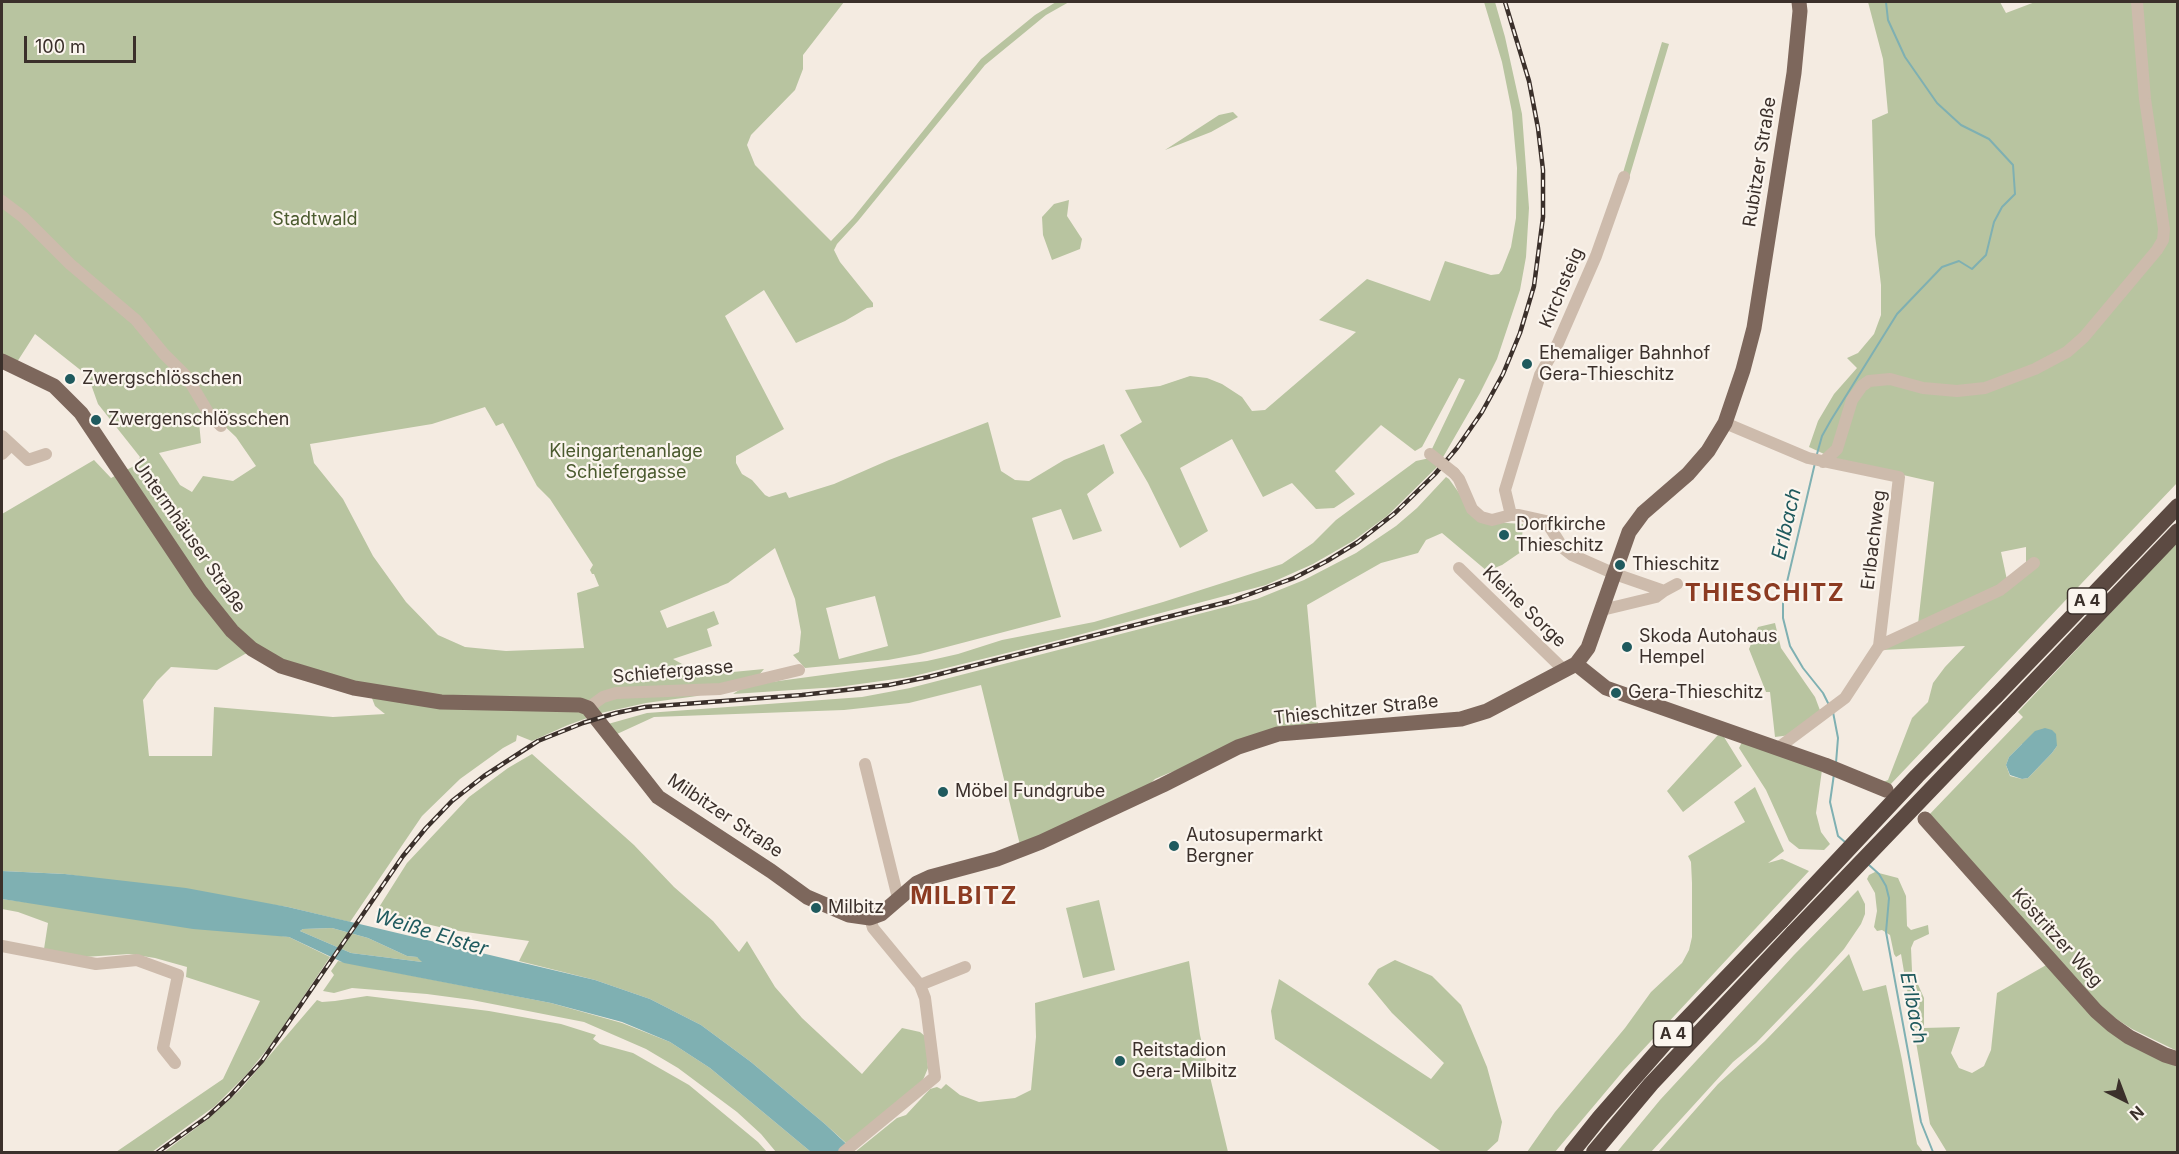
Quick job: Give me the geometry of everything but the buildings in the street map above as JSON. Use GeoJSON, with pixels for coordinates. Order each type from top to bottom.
{"type":"FeatureCollection","features":[{"type":"Feature","properties":{"kind":"highway","name":"A 4"},"geometry":{"type":"LineString","coordinates":[[1594,1152],[1787,927],[1996,696],[2178,506]]}},
{"type":"Feature","properties":{"kind":"highway","name":"A 4"},"geometry":{"type":"LineString","coordinates":[[1572,1152],[1676,1030],[1787,927],[2009,708],[2178,531]]}},
{"type":"Feature","properties":{"kind":"main road","name":"Rubitzer Straße"},"geometry":{"type":"LineString","coordinates":[[1725,423],[1754,328],[1794,73],[1799,2]]}},
{"type":"Feature","properties":{"kind":"main road","name":"Untermhäuser Straße"},"geometry":{"type":"LineString","coordinates":[[2,361],[54,386],[81,413],[200,591],[232,631],[266,658],[281,666],[354,688],[441,702],[580,705],[588,708]]}},
{"type":"Feature","properties":{"kind":"main road"},"geometry":{"type":"LineString","coordinates":[[1725,423],[1708,451],[1688,474],[1642,513],[1629,532],[1588,648],[1570,667],[1606,688],[1825,765],[1886,790]]}},
{"type":"Feature","properties":{"kind":"main road","name":"Thieschitzer Straße"},"geometry":{"type":"LineString","coordinates":[[898,898],[917,883],[930,877],[997,859],[1085,823],[1238,747],[1278,734],[1461,719],[1486,711],[1570,667]]}},
{"type":"Feature","properties":{"kind":"main road","name":"Milbitzer Straße"},"geometry":{"type":"LineString","coordinates":[[588,708],[658,797],[807,897],[849,915],[870,918]]}},
{"type":"Feature","properties":{"kind":"main road","name":"Köstritzer Weg"},"geometry":{"type":"LineString","coordinates":[[1925,819],[2096,1011],[2129,1036],[2165,1055],[2178,1059]]}},
{"type":"Feature","properties":{"kind":"main road"},"geometry":{"type":"LineString","coordinates":[[870,918],[881,914],[898,898]]}},
{"type":"Feature","properties":{"kind":"street"},"geometry":{"type":"LineString","coordinates":[[1817,460],[1837,449],[1852,400],[1862,386],[1869,381],[1890,379],[1923,388],[1957,391],[1985,388],[2035,369],[2067,352],[2084,337],[2157,250],[2163,240],[2164,229],[2145,99],[2137,2]]}},
{"type":"Feature","properties":{"kind":"street","name":"Kirchsteig"},"geometry":{"type":"LineString","coordinates":[[1510,515],[1505,490],[1540,375],[1558,343],[1596,256],[1624,177]]}},
{"type":"Feature","properties":{"kind":"street"},"geometry":{"type":"LineString","coordinates":[[2,201],[23,217],[70,264],[136,320],[164,354],[188,377],[209,414],[221,426]]}},
{"type":"Feature","properties":{"kind":"street","name":"Erlbachweg"},"geometry":{"type":"LineString","coordinates":[[1725,423],[1817,460],[1899,477],[1879,646]]}},
{"type":"Feature","properties":{"kind":"street"},"geometry":{"type":"LineString","coordinates":[[2,436],[6,450],[28,460],[46,454]]}},
{"type":"Feature","properties":{"kind":"street"},"geometry":{"type":"LineString","coordinates":[[1430,454],[1459,479],[1472,509],[1481,517],[1492,520],[1510,515],[1546,521],[1563,548],[1572,555],[1615,574],[1664,591]]}},
{"type":"Feature","properties":{"kind":"street"},"geometry":{"type":"LineString","coordinates":[[1778,748],[1845,698],[1879,646],[2000,590],[2034,563]]}},
{"type":"Feature","properties":{"kind":"street","name":"Kleine Sorge"},"geometry":{"type":"LineString","coordinates":[[1459,568],[1570,667]]}},
{"type":"Feature","properties":{"kind":"street"},"geometry":{"type":"LineString","coordinates":[[1602,610],[1656,597],[1677,584]]}},
{"type":"Feature","properties":{"kind":"street","name":"Schiefergasse"},"geometry":{"type":"LineString","coordinates":[[588,708],[603,697],[616,693],[720,689],[799,670]]}},
{"type":"Feature","properties":{"kind":"street"},"geometry":{"type":"LineString","coordinates":[[865,764],[898,898]]}},
{"type":"Feature","properties":{"kind":"street"},"geometry":{"type":"LineString","coordinates":[[844,1152],[934,1077],[925,998],[920,985],[873,928],[870,918]]}},
{"type":"Feature","properties":{"kind":"street"},"geometry":{"type":"LineString","coordinates":[[2,946],[96,964],[137,960],[178,975],[163,1048],[175,1063]]}},
{"type":"Feature","properties":{"kind":"street"},"geometry":{"type":"LineString","coordinates":[[920,985],[965,967]]}},
{"type":"Feature","properties":{"kind":"green space"},"geometry":{"type":"Polygon","coordinates":[[[2,2],[844,2],[803,55],[803,69],[795,90],[751,135],[747,145],[755,165],[831,241],[853,218],[981,59],[1035,15],[1056,2],[1069,2],[1046,15],[985,65],[837,244],[834,250],[840,262],[873,303],[873,307],[796,343],[764,290],[725,316],[784,429],[736,456],[736,463],[742,474],[752,480],[769,497],[786,492],[789,498],[834,484],[988,422],[1001,471],[1015,480],[1029,481],[1064,460],[1104,444],[1114,473],[1087,494],[1102,531],[1073,540],[1061,509],[1032,518],[1061,617],[920,654],[888,660],[805,668],[793,655],[799,652],[801,632],[795,599],[775,548],[728,583],[660,611],[667,628],[714,611],[719,624],[707,629],[712,646],[673,659],[702,675],[764,669],[759,675],[697,696],[646,703],[601,713],[532,741],[517,735],[516,741],[460,779],[422,816],[350,922],[288,907],[65,874],[2,871],[2,514],[94,460],[111,478],[136,465],[140,457],[98,404],[88,376],[35,334],[17,362],[2,354],[2,2]],[[485,407],[432,424],[310,444],[314,463],[343,499],[373,556],[406,602],[438,635],[465,647],[506,651],[584,648],[577,593],[599,586],[590,570],[593,565],[550,499],[537,486],[503,423],[496,426],[485,407]],[[214,416],[199,422],[201,443],[159,453],[180,485],[192,492],[203,476],[233,481],[256,466],[236,437],[214,416]],[[875,596],[826,608],[839,659],[888,646],[875,596]],[[263,651],[245,654],[217,670],[171,667],[157,681],[143,700],[149,756],[212,756],[214,707],[333,717],[385,714],[375,706],[368,688],[285,663],[263,651]]]}},
{"type":"Feature","properties":{"kind":"green space"},"geometry":{"type":"Polygon","coordinates":[[[1484,2],[1495,2],[1522,114],[1529,208],[1526,257],[1520,290],[1497,359],[1480,393],[1442,459],[1430,453],[1465,380],[1459,378],[1422,447],[1415,451],[1381,425],[1335,471],[1355,494],[1334,508],[1316,509],[1292,483],[1263,497],[1232,439],[1180,468],[1208,531],[1180,548],[1148,483],[1120,435],[1142,422],[1125,390],[1160,386],[1190,376],[1207,378],[1222,384],[1242,397],[1252,411],[1265,410],[1356,332],[1319,320],[1367,279],[1430,301],[1445,261],[1491,275],[1499,274],[1502,270],[1511,247],[1516,218],[1517,168],[1512,112],[1502,62],[1484,2]]]}},
{"type":"Feature","properties":{"kind":"green space"},"geometry":{"type":"Polygon","coordinates":[[[1868,2],[2000,2],[2006,13],[2035,2],[2177,2],[2177,483],[1889,786],[1883,782],[1888,780],[1912,718],[1928,702],[1933,683],[1965,646],[1882,650],[2002,592],[2026,565],[2026,547],[2001,552],[2007,580],[1998,588],[1918,624],[1934,482],[1837,460],[1809,447],[1818,421],[1834,394],[1857,368],[1847,358],[1858,353],[1874,334],[1881,315],[1881,285],[1875,235],[1872,120],[1888,113],[1883,59],[1868,2]]]}},
{"type":"Feature","properties":{"kind":"green space"},"geometry":{"type":"Polygon","coordinates":[[[1662,42],[1669,44],[1629,178],[1622,176],[1662,42]]]}},
{"type":"Feature","properties":{"kind":"green space"},"geometry":{"type":"Polygon","coordinates":[[[1233,112],[1238,117],[1211,132],[1165,150],[1219,115],[1233,112]]]}},
{"type":"Feature","properties":{"kind":"green space"},"geometry":{"type":"Polygon","coordinates":[[[1069,200],[1067,216],[1082,239],[1080,249],[1052,260],[1043,235],[1042,217],[1054,204],[1069,200]]]}},
{"type":"Feature","properties":{"kind":"green space"},"geometry":{"type":"Polygon","coordinates":[[[1430,458],[1439,465],[1387,516],[1353,541],[1313,564],[1266,585],[910,677],[838,687],[733,694],[742,688],[771,682],[927,661],[1002,640],[1094,622],[1282,564],[1313,543],[1336,520],[1416,461],[1430,458]]]}},
{"type":"Feature","properties":{"kind":"green space"},"geometry":{"type":"Polygon","coordinates":[[[1446,477],[1472,511],[1491,522],[1523,524],[1521,552],[1502,565],[1487,571],[1442,533],[1426,540],[1418,553],[1381,563],[1307,605],[1318,724],[1169,773],[1155,779],[1146,788],[1020,845],[981,685],[909,703],[844,710],[654,717],[617,734],[608,724],[647,713],[862,697],[910,688],[1257,599],[1304,580],[1356,553],[1396,526],[1417,508],[1446,477]]]}},
{"type":"Feature","properties":{"kind":"green space"},"geometry":{"type":"Polygon","coordinates":[[[2177,542],[2177,1051],[2132,1029],[2107,1013],[1927,817],[2023,717],[2018,712],[2177,542]],[[2022,744],[2009,757],[2006,765],[2010,776],[2028,778],[2057,746],[2022,744]]]}},
{"type":"Feature","properties":{"kind":"green space"},"geometry":{"type":"Polygon","coordinates":[[[1775,623],[1781,648],[1815,697],[1821,713],[1791,735],[1775,737],[1770,692],[1766,692],[1749,649],[1758,627],[1775,623]]]}},
{"type":"Feature","properties":{"kind":"green space"},"geometry":{"type":"Polygon","coordinates":[[[1718,735],[1724,737],[1742,766],[1683,812],[1667,791],[1718,735]]]}},
{"type":"Feature","properties":{"kind":"green space"},"geometry":{"type":"Polygon","coordinates":[[[1742,742],[1822,770],[1816,813],[1821,832],[1830,844],[1824,850],[1799,849],[1789,841],[1766,790],[1739,748],[1742,742]]]}},
{"type":"Feature","properties":{"kind":"green space"},"geometry":{"type":"Polygon","coordinates":[[[532,754],[634,845],[674,887],[713,921],[739,952],[747,941],[775,987],[802,1018],[862,1074],[902,1028],[920,1032],[926,1037],[928,1068],[923,1080],[847,1144],[751,1062],[701,1025],[650,999],[595,980],[519,961],[529,941],[452,930],[376,912],[407,863],[469,797],[508,768],[532,754]]]}},
{"type":"Feature","properties":{"kind":"green space"},"geometry":{"type":"Polygon","coordinates":[[[1755,787],[1784,851],[1768,863],[1782,859],[1809,871],[1624,1070],[1555,1152],[1527,1152],[1555,1112],[1625,1028],[1651,992],[1682,963],[1689,950],[1692,937],[1691,862],[1688,856],[1745,822],[1734,802],[1755,787]]]}},
{"type":"Feature","properties":{"kind":"green space"},"geometry":{"type":"Polygon","coordinates":[[[1875,872],[1898,878],[1906,896],[1907,926],[1911,930],[1928,925],[1929,934],[1914,941],[1911,948],[1912,971],[1924,998],[1924,1028],[1960,1027],[1951,1053],[1959,1068],[1972,1073],[1984,1066],[1991,1050],[1997,993],[2048,964],[2124,1039],[2177,1067],[2177,1152],[1947,1152],[1930,1124],[1901,954],[1896,957],[1894,954],[1890,935],[1882,930],[1877,931],[1874,927],[1877,911],[1875,893],[1867,879],[1875,872]]]}},
{"type":"Feature","properties":{"kind":"green space"},"geometry":{"type":"Polygon","coordinates":[[[1858,890],[1865,904],[1865,914],[1861,924],[1844,949],[1812,985],[1756,1043],[1733,1062],[1651,1152],[1617,1152],[1660,1100],[1794,955],[1858,890]]]}},
{"type":"Feature","properties":{"kind":"green space"},"geometry":{"type":"Polygon","coordinates":[[[2,899],[289,937],[330,957],[273,1042],[247,1074],[215,1106],[152,1152],[116,1152],[223,1079],[260,1001],[186,977],[187,967],[155,958],[129,954],[84,957],[44,949],[48,923],[2,909],[2,899]]]}},
{"type":"Feature","properties":{"kind":"green space"},"geometry":{"type":"Polygon","coordinates":[[[1099,900],[1115,970],[1083,978],[1066,908],[1099,900]]]}},
{"type":"Feature","properties":{"kind":"green space"},"geometry":{"type":"Polygon","coordinates":[[[332,928],[368,938],[407,956],[417,957],[422,962],[351,953],[300,931],[332,928]]]}},
{"type":"Feature","properties":{"kind":"green space"},"geometry":{"type":"Polygon","coordinates":[[[1849,954],[1863,991],[1886,985],[1917,1144],[1923,1152],[1658,1152],[1718,1084],[1765,1041],[1849,954]]]}},
{"type":"Feature","properties":{"kind":"green space"},"geometry":{"type":"Polygon","coordinates":[[[1395,960],[1432,976],[1461,1005],[1487,1067],[1502,1122],[1498,1141],[1486,1152],[1442,1152],[1275,1039],[1271,1011],[1279,979],[1431,1079],[1444,1063],[1392,1013],[1368,984],[1378,969],[1395,960]]]}},
{"type":"Feature","properties":{"kind":"green space"},"geometry":{"type":"Polygon","coordinates":[[[338,961],[551,1003],[622,1023],[670,1042],[710,1068],[811,1152],[776,1152],[761,1134],[737,1112],[678,1068],[646,1049],[584,1022],[472,1000],[427,994],[352,988],[334,993],[323,991],[334,975],[331,971],[338,961]]]}},
{"type":"Feature","properties":{"kind":"green space","name":"Reitstadion Gera-Milbitz"},"geometry":{"type":"Polygon","coordinates":[[[1189,961],[1200,1035],[1228,1152],[855,1152],[897,1118],[906,1115],[930,1089],[937,1087],[941,1089],[946,1084],[960,1095],[979,1102],[1015,1098],[1031,1090],[1036,1037],[1035,1003],[1189,961]]]}},
{"type":"Feature","properties":{"kind":"green space"},"geometry":{"type":"Polygon","coordinates":[[[367,996],[489,1011],[561,1024],[596,1035],[593,1039],[600,1044],[633,1053],[689,1085],[767,1152],[164,1152],[208,1119],[240,1090],[317,1000],[335,1001],[367,996]]]}},
{"type":"Feature","properties":{"kind":"water"},"geometry":{"type":"Polygon","coordinates":[[[2045,728],[2056,734],[2057,746],[2052,753],[2028,778],[2022,779],[2010,775],[2006,765],[2009,757],[2035,731],[2045,728]]]}},
{"type":"Feature","properties":{"kind":"water"},"geometry":{"type":"Polygon","coordinates":[[[2,871],[65,874],[186,888],[288,907],[595,980],[650,999],[701,1025],[751,1062],[855,1152],[811,1152],[710,1068],[670,1042],[622,1022],[551,1003],[344,963],[289,937],[193,929],[2,899],[2,871]],[[332,928],[300,931],[351,953],[422,962],[417,957],[407,956],[368,938],[332,928]]]}},
{"type":"Feature","properties":{"kind":"waterway","name":"Erlbach"},"geometry":{"type":"LineString","coordinates":[[1817,454],[1822,436],[1831,420],[1897,314],[1942,267],[1959,261],[1972,269],[1986,255],[1994,222],[2002,207],[2015,194],[2013,165],[1989,139],[1961,125],[1937,103],[1905,57],[1888,20],[1886,2]]}},
{"type":"Feature","properties":{"kind":"waterway","name":"Erlbach"},"geometry":{"type":"LineString","coordinates":[[1815,463],[1783,599],[1783,618],[1790,646],[1829,705]]}},
{"type":"Feature","properties":{"kind":"waterway","name":"Erlbach"},"geometry":{"type":"LineString","coordinates":[[1833,712],[1838,738],[1836,763]]}},
{"type":"Feature","properties":{"kind":"waterway","name":"Erlbach"},"geometry":{"type":"LineString","coordinates":[[1834,774],[1830,802],[1838,836],[1845,842]]}},
{"type":"Feature","properties":{"kind":"waterway","name":"Erlbach"},"geometry":{"type":"LineString","coordinates":[[1869,865],[1879,874],[1886,886],[1889,898],[1886,932],[1921,1122],[1933,1152]]}},
{"type":"Feature","properties":{"kind":"railway"},"geometry":{"type":"LineString","coordinates":[[158,1152],[207,1117],[262,1061],[403,856],[426,828],[452,801],[484,776],[538,741],[583,723],[645,707],[802,695],[889,685],[1231,601],[1294,578],[1327,561],[1358,542],[1395,513],[1435,474],[1457,448],[1482,412],[1503,374],[1520,333],[1534,286],[1543,217],[1543,170],[1529,81],[1505,2]]}},
{"type":"Feature","properties":{"kind":"place","name":"Ehemaliger Bahnhof Gera-Thieschitz"},"geometry":{"type":"Point","coordinates":[1527,364]}},
{"type":"Feature","properties":{"kind":"place","name":"Zwergschlösschen"},"geometry":{"type":"Point","coordinates":[70,379]}},
{"type":"Feature","properties":{"kind":"place","name":"Zwergenschlösschen"},"geometry":{"type":"Point","coordinates":[96,420]}},
{"type":"Feature","properties":{"kind":"place","name":"Dorfkirche Thieschitz"},"geometry":{"type":"Point","coordinates":[1504,535]}},
{"type":"Feature","properties":{"kind":"place","name":"Thieschitz"},"geometry":{"type":"Point","coordinates":[1620,565]}},
{"type":"Feature","properties":{"kind":"place","name":"Skoda Autohaus Hempel"},"geometry":{"type":"Point","coordinates":[1627,647]}},
{"type":"Feature","properties":{"kind":"place","name":"Gera-Thieschitz"},"geometry":{"type":"Point","coordinates":[1616,693]}},
{"type":"Feature","properties":{"kind":"place","name":"Möbel Fundgrube"},"geometry":{"type":"Point","coordinates":[943,792]}},
{"type":"Feature","properties":{"kind":"place","name":"Autosupermarkt Bergner"},"geometry":{"type":"Point","coordinates":[1174,846]}},
{"type":"Feature","properties":{"kind":"place","name":"Milbitz"},"geometry":{"type":"Point","coordinates":[816,908]}},
{"type":"Feature","properties":{"kind":"place","name":"Reitstadion Gera-Milbitz"},"geometry":{"type":"Point","coordinates":[1120,1061]}},
{"type":"Feature","properties":{"kind":"district","name":"THIESCHITZ"},"geometry":{"type":"Point","coordinates":[1765,594]}},
{"type":"Feature","properties":{"kind":"district","name":"MILBITZ"},"geometry":{"type":"Point","coordinates":[964,897]}},
{"type":"Feature","properties":{"kind":"park label","name":"Stadtwald"},"geometry":{"type":"Point","coordinates":[315,220]}},
{"type":"Feature","properties":{"kind":"park label","name":"Kleingartenanlage Schiefergasse"},"geometry":{"type":"Point","coordinates":[626,462]}},
{"type":"Feature","properties":{"kind":"water label","name":"Weiße Elster"},"geometry":{"type":"Point","coordinates":[431,933]}}]}
